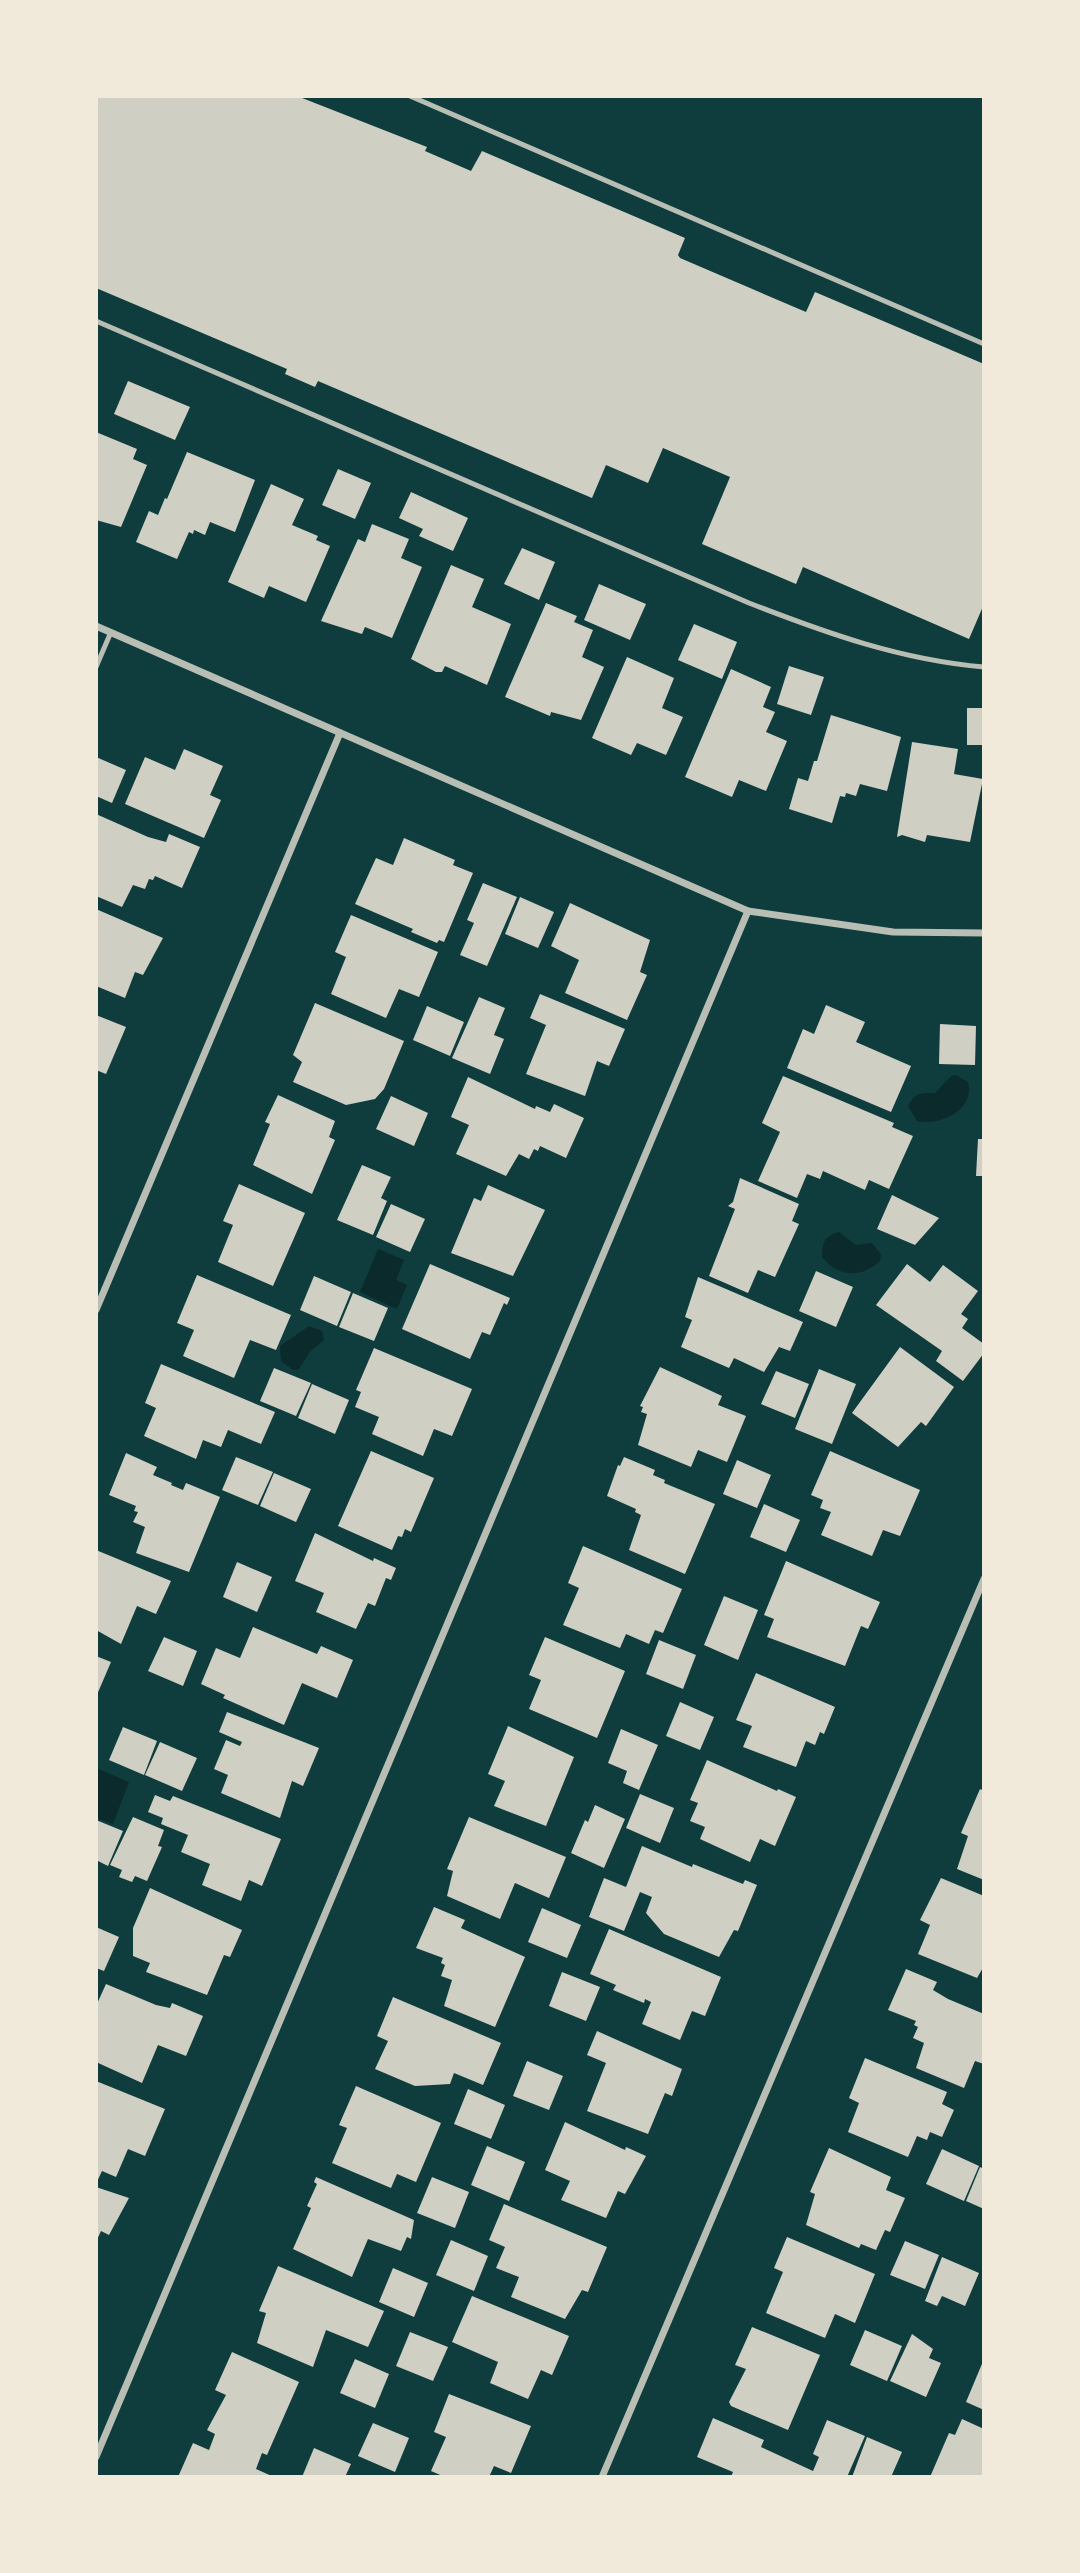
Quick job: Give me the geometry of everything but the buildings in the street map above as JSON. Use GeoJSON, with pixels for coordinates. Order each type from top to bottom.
{"type":"FeatureCollection","features":[{"type":"Feature","properties":{"kind":"street"},"geometry":{"type":"LineString","coordinates":[[96,626],[748,911],[893,932],[984,933]]}},
{"type":"Feature","properties":{"kind":"street"},"geometry":{"type":"LineString","coordinates":[[96,1310],[340,733]]}},
{"type":"Feature","properties":{"kind":"street"},"geometry":{"type":"LineString","coordinates":[[96,2457],[748,911]]}},
{"type":"Feature","properties":{"kind":"street"},"geometry":{"type":"LineString","coordinates":[[602,2477],[984,1579]]}},
{"type":"Feature","properties":{"kind":"lane"},"geometry":{"type":"LineString","coordinates":[[410,96],[984,344]]}},
{"type":"Feature","properties":{"kind":"lane"},"geometry":{"type":"LineString","coordinates":[[96,321],[749,603],[850,642],[944,664],[984,667]]}},
{"type":"Feature","properties":{"kind":"lane"},"geometry":{"type":"LineString","coordinates":[[96,667],[111,632]]}},
{"type":"Feature","properties":{"kind":"water"},"geometry":{"type":"Polygon","coordinates":[[[956,1075],[968,1082],[969,1092],[961,1108],[945,1119],[917,1121],[908,1106],[913,1098],[922,1093],[935,1093],[951,1076],[956,1075]]]}},
{"type":"Feature","properties":{"kind":"water"},"geometry":{"type":"Polygon","coordinates":[[[839,1232],[856,1245],[872,1243],[881,1254],[880,1261],[858,1273],[836,1269],[822,1257],[823,1244],[827,1238],[839,1232]]]}},
{"type":"Feature","properties":{"kind":"water"},"geometry":{"type":"Polygon","coordinates":[[[378,1249],[404,1260],[396,1280],[407,1285],[397,1309],[360,1292],[378,1249]]]}},
{"type":"Feature","properties":{"kind":"water"},"geometry":{"type":"Polygon","coordinates":[[[309,1326],[322,1331],[324,1340],[310,1352],[299,1369],[293,1370],[281,1361],[280,1346],[309,1326]]]}},
{"type":"Feature","properties":{"kind":"water"},"geometry":{"type":"Polygon","coordinates":[[[96,1768],[129,1782],[113,1824],[96,1818],[96,1768]]]}}]}
